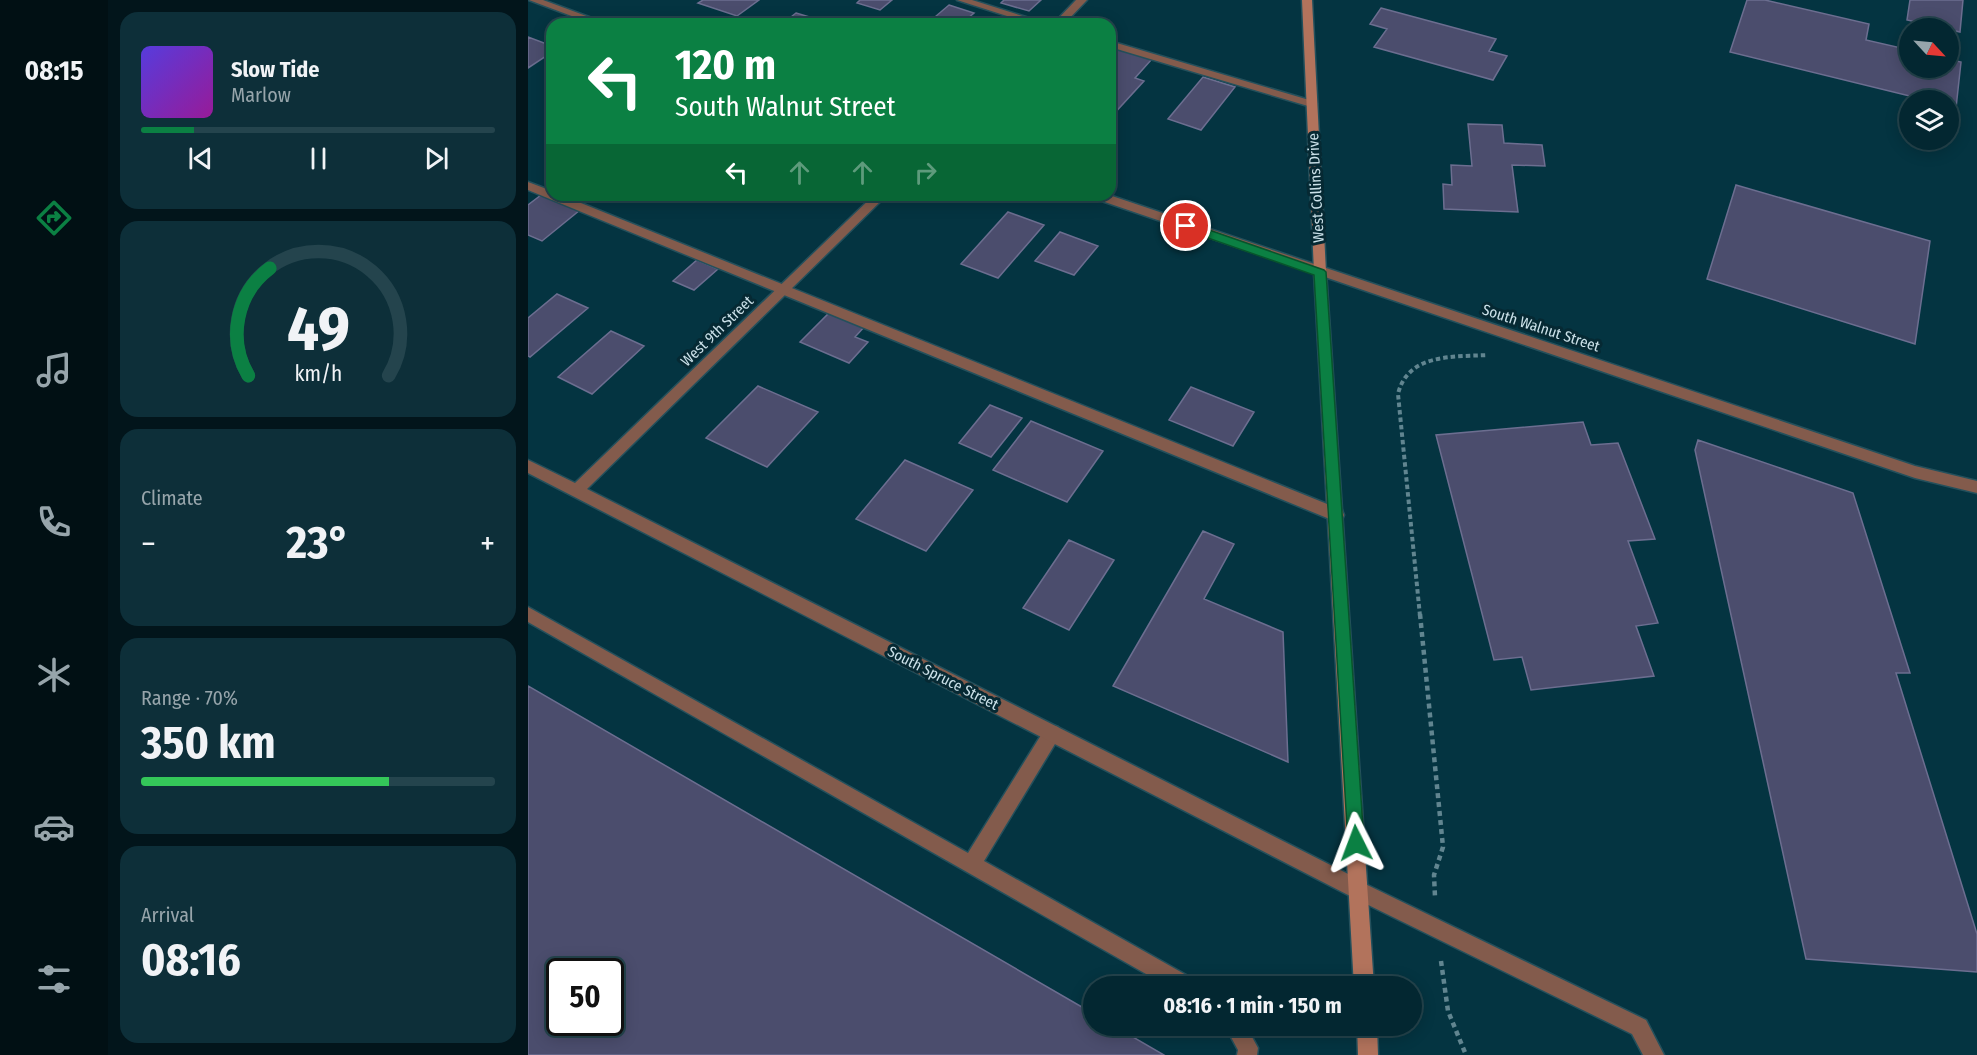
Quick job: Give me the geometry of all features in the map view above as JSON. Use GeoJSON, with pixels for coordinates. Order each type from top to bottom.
{"type":"FeatureCollection","features":[{"type":"Feature","properties":{"kind":"main road","name":"West Collins Drive"},"geometry":{"type":"LineString","coordinates":[[1307,0],[1320,272],[1363,976]]}},
{"type":"Feature","properties":{"kind":"main road"},"geometry":{"type":"LineString","coordinates":[[1367,1036],[1368,1055]]}},
{"type":"Feature","properties":{"kind":"street"},"geometry":{"type":"LineString","coordinates":[[528,8],[538,0],[587,18]]}},
{"type":"Feature","properties":{"kind":"street"},"geometry":{"type":"LineString","coordinates":[[962,0],[1023,18]]}},
{"type":"Feature","properties":{"kind":"street"},"geometry":{"type":"LineString","coordinates":[[1064,18],[1082,0]]}},
{"type":"Feature","properties":{"kind":"street"},"geometry":{"type":"LineString","coordinates":[[1116,46],[1312,104]]}},
{"type":"Feature","properties":{"kind":"street"},"geometry":{"type":"LineString","coordinates":[[528,186],[546,193]]}},
{"type":"Feature","properties":{"kind":"street"},"geometry":{"type":"LineString","coordinates":[[565,201],[1336,515]]}},
{"type":"Feature","properties":{"kind":"street","name":"West 9th Street"},"geometry":{"type":"LineString","coordinates":[[576,491],[875,201]]}},
{"type":"Feature","properties":{"kind":"street","name":"South Walnut Street"},"geometry":{"type":"LineString","coordinates":[[1114,201],[1915,472],[1977,487]]}},
{"type":"Feature","properties":{"kind":"street","name":"South Spruce Street"},"geometry":{"type":"LineString","coordinates":[[528,466],[1359,890],[1639,1027],[1654,1055]]}},
{"type":"Feature","properties":{"kind":"street"},"geometry":{"type":"LineString","coordinates":[[528,614],[1168,976]]}},
{"type":"Feature","properties":{"kind":"street"},"geometry":{"type":"LineString","coordinates":[[971,865],[1052,733]]}},
{"type":"Feature","properties":{"kind":"street"},"geometry":{"type":"LineString","coordinates":[[1241,1036],[1248,1048],[1247,1055]]}},
{"type":"Feature","properties":{"kind":"path"},"geometry":{"type":"LineString","coordinates":[[1466,1055],[1448,1011],[1436,927],[1434,875],[1443,847],[1398,382],[1408,371],[1423,363],[1444,358],[1488,356]]}},
{"type":"Feature","properties":{"kind":"building"},"geometry":{"type":"Polygon","coordinates":[[[703,0],[759,0],[737,16],[698,3],[703,0]]]}},
{"type":"Feature","properties":{"kind":"building"},"geometry":{"type":"Polygon","coordinates":[[[860,0],[892,0],[880,10],[857,3],[860,0]]]}},
{"type":"Feature","properties":{"kind":"building"},"geometry":{"type":"Polygon","coordinates":[[[1004,0],[1041,0],[1029,11],[1001,3],[1004,0]]]}},
{"type":"Feature","properties":{"kind":"building"},"geometry":{"type":"Polygon","coordinates":[[[1747,0],[1765,0],[1869,24],[1866,40],[1899,48],[1899,78],[1959,78],[1959,62],[1961,62],[1958,90],[1899,90],[1899,93],[1730,52],[1747,0]]]}},
{"type":"Feature","properties":{"kind":"building"},"geometry":{"type":"Polygon","coordinates":[[[1910,0],[1963,0],[1960,32],[1959,18],[1907,18],[1910,0]]]}},
{"type":"Feature","properties":{"kind":"building"},"geometry":{"type":"Polygon","coordinates":[[[949,5],[974,13],[968,18],[934,18],[949,5]]]}},
{"type":"Feature","properties":{"kind":"building"},"geometry":{"type":"Polygon","coordinates":[[[1381,8],[1496,39],[1489,51],[1507,56],[1493,80],[1374,47],[1387,29],[1370,24],[1381,8]]]}},
{"type":"Feature","properties":{"kind":"building"},"geometry":{"type":"Polygon","coordinates":[[[796,13],[813,18],[790,18],[796,13]]]}},
{"type":"Feature","properties":{"kind":"building"},"geometry":{"type":"Polygon","coordinates":[[[528,37],[546,44],[546,56],[528,68],[528,37]]]}},
{"type":"Feature","properties":{"kind":"building"},"geometry":{"type":"Polygon","coordinates":[[[1116,49],[1152,59],[1135,78],[1144,81],[1116,112],[1116,49]]]}},
{"type":"Feature","properties":{"kind":"building"},"geometry":{"type":"Polygon","coordinates":[[[1203,77],[1235,87],[1201,130],[1168,119],[1203,77]]]}},
{"type":"Feature","properties":{"kind":"building"},"geometry":{"type":"Polygon","coordinates":[[[1468,124],[1502,125],[1504,143],[1542,145],[1545,166],[1512,165],[1518,212],[1444,209],[1443,184],[1452,185],[1451,165],[1472,166],[1468,124]]]}},
{"type":"Feature","properties":{"kind":"building"},"geometry":{"type":"Polygon","coordinates":[[[1736,185],[1930,241],[1915,344],[1707,279],[1736,185]]]}},
{"type":"Feature","properties":{"kind":"building"},"geometry":{"type":"Polygon","coordinates":[[[541,195],[546,197],[546,201],[557,201],[580,210],[542,241],[528,235],[528,205],[541,195]]]}},
{"type":"Feature","properties":{"kind":"building"},"geometry":{"type":"Polygon","coordinates":[[[1008,212],[1044,225],[998,278],[961,264],[1008,212]]]}},
{"type":"Feature","properties":{"kind":"building"},"geometry":{"type":"Polygon","coordinates":[[[1060,232],[1098,246],[1074,275],[1035,261],[1060,232]]]}},
{"type":"Feature","properties":{"kind":"building"},"geometry":{"type":"Polygon","coordinates":[[[697,260],[718,269],[694,290],[673,281],[697,260]]]}},
{"type":"Feature","properties":{"kind":"building"},"geometry":{"type":"Polygon","coordinates":[[[557,294],[588,308],[530,357],[528,356],[528,318],[557,294]]]}},
{"type":"Feature","properties":{"kind":"building"},"geometry":{"type":"Polygon","coordinates":[[[830,312],[865,326],[855,337],[868,342],[849,363],[800,342],[830,312]]]}},
{"type":"Feature","properties":{"kind":"building"},"geometry":{"type":"Polygon","coordinates":[[[611,331],[644,346],[592,394],[558,377],[611,331]]]}},
{"type":"Feature","properties":{"kind":"building"},"geometry":{"type":"Polygon","coordinates":[[[758,386],[818,412],[767,467],[706,438],[758,386]]]}},
{"type":"Feature","properties":{"kind":"building"},"geometry":{"type":"Polygon","coordinates":[[[1191,387],[1254,412],[1233,446],[1169,420],[1191,387]]]}},
{"type":"Feature","properties":{"kind":"building"},"geometry":{"type":"Polygon","coordinates":[[[990,405],[1022,418],[991,457],[959,443],[990,405]]]}},
{"type":"Feature","properties":{"kind":"building"},"geometry":{"type":"Polygon","coordinates":[[[1031,421],[1103,451],[1067,502],[993,470],[1031,421]]]}},
{"type":"Feature","properties":{"kind":"building"},"geometry":{"type":"Polygon","coordinates":[[[1583,422],[1591,445],[1618,443],[1655,539],[1628,541],[1658,623],[1636,626],[1654,676],[1531,690],[1522,657],[1494,660],[1436,435],[1583,422]]]}},
{"type":"Feature","properties":{"kind":"building"},"geometry":{"type":"Polygon","coordinates":[[[1698,440],[1853,493],[1910,673],[1896,673],[1977,934],[1977,972],[1806,959],[1695,450],[1698,440]]]}},
{"type":"Feature","properties":{"kind":"building"},"geometry":{"type":"Polygon","coordinates":[[[905,460],[973,490],[926,551],[856,519],[905,460]]]}},
{"type":"Feature","properties":{"kind":"building"},"geometry":{"type":"Polygon","coordinates":[[[1203,531],[1234,544],[1204,599],[1283,632],[1288,762],[1113,686],[1203,531]]]}},
{"type":"Feature","properties":{"kind":"building"},"geometry":{"type":"Polygon","coordinates":[[[1069,540],[1114,560],[1069,630],[1023,608],[1069,540]]]}},
{"type":"Feature","properties":{"kind":"building"},"geometry":{"type":"Polygon","coordinates":[[[528,686],[1083,1008],[1083,1036],[1131,1036],[1164,1055],[528,1055],[528,686]]]}},
{"type":"Feature","properties":{"kind":"route"},"geometry":{"type":"LineString","coordinates":[[1186,226],[1320,272],[1356,843]]}}]}
